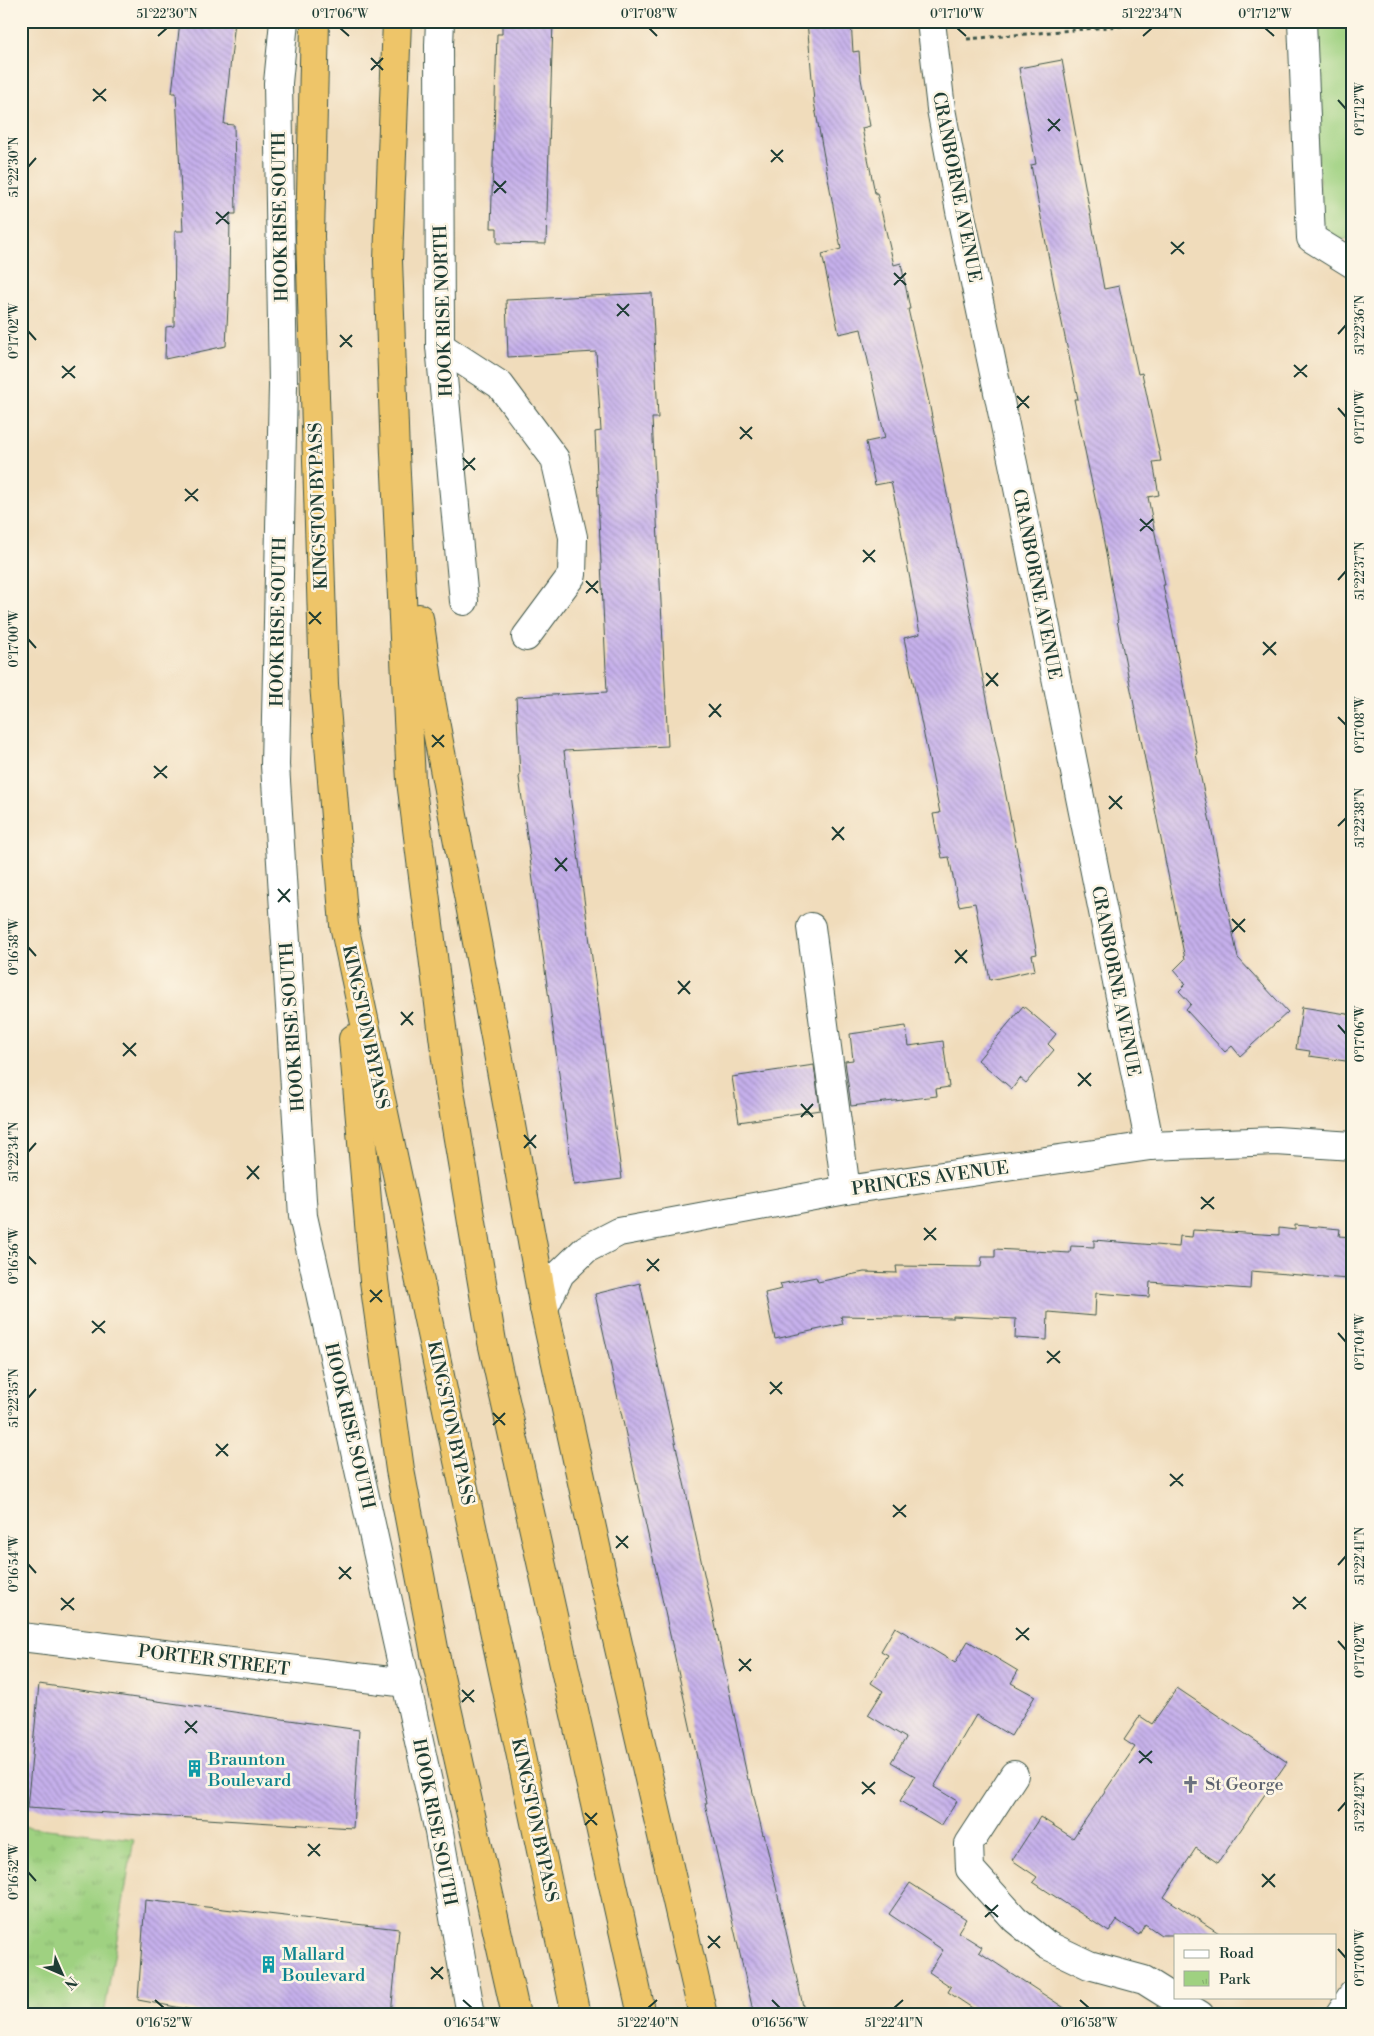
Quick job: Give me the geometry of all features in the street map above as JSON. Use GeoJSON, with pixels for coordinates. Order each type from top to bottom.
{"type":"FeatureCollection","features":[{"type":"Feature","properties":{"kind":"highway","name":"KINGSTON BYPASS"},"geometry":{"type":"LineString","coordinates":[[316,21],[310,246],[324,684],[344,925],[576,2015]]}},
{"type":"Feature","properties":{"kind":"highway"},"geometry":{"type":"LineString","coordinates":[[397,21],[388,260],[395,454],[411,781],[450,1091],[492,1342],[642,2015]]}},
{"type":"Feature","properties":{"kind":"highway"},"geometry":{"type":"LineString","coordinates":[[395,454],[431,700],[544,1308],[602,1574],[703,2015]]}},
{"type":"Feature","properties":{"kind":"highway"},"geometry":{"type":"LineString","coordinates":[[344,925],[374,1281],[400,1470],[436,1659],[516,2015]]}},
{"type":"Feature","properties":{"kind":"street","name":"HOOK RISE SOUTH"},"geometry":{"type":"LineString","coordinates":[[284,21],[278,84],[283,385],[276,765],[304,1216],[439,1832],[471,2015]]}},
{"type":"Feature","properties":{"kind":"street","name":"HOOK RISE NORTH"},"geometry":{"type":"LineString","coordinates":[[440,21],[440,346],[464,600]]}},
{"type":"Feature","properties":{"kind":"street"},"geometry":{"type":"LineString","coordinates":[[1302,21],[1311,238],[1353,264]]}},
{"type":"Feature","properties":{"kind":"street","name":"CRANBORNE AVENUE"},"geometry":{"type":"LineString","coordinates":[[931,31],[941,109],[960,212],[1015,473],[1150,1146]]}},
{"type":"Feature","properties":{"kind":"street"},"geometry":{"type":"LineString","coordinates":[[440,346],[500,385],[555,459],[573,537],[572,575],[526,637]]}},
{"type":"Feature","properties":{"kind":"street"},"geometry":{"type":"LineString","coordinates":[[811,927],[846,1190]]}},
{"type":"Feature","properties":{"kind":"street","name":"PRINCES AVENUE"},"geometry":{"type":"LineString","coordinates":[[544,1308],[560,1274],[586,1249],[619,1232],[846,1190],[1150,1146],[1276,1141],[1353,1146]]}},
{"type":"Feature","properties":{"kind":"street","name":"PORTER STREET"},"geometry":{"type":"LineString","coordinates":[[21,1637],[407,1683]]}},
{"type":"Feature","properties":{"kind":"street"},"geometry":{"type":"LineString","coordinates":[[1014,1775],[969,1844],[970,1869],[1014,1919],[1047,1945],[1089,1965],[1144,1980],[1200,2015]]}},
{"type":"Feature","properties":{"kind":"street"},"geometry":{"type":"LineString","coordinates":[[1340,2015],[1353,1994]]}},
{"type":"Feature","properties":{"kind":"path"},"geometry":{"type":"LineString","coordinates":[[931,31],[1179,21]]}},
{"type":"Feature","properties":{"kind":"green space"},"geometry":{"type":"Polygon","coordinates":[[[1312,21],[1353,21],[1353,238],[1334,238],[1321,225],[1312,21]]]}},
{"type":"Feature","properties":{"kind":"green space"},"geometry":{"type":"Polygon","coordinates":[[[21,1826],[134,1839],[104,2015],[21,2015],[21,1826]]]}},
{"type":"Feature","properties":{"kind":"building"},"geometry":{"type":"Polygon","coordinates":[[[180,21],[235,21],[224,124],[234,125],[236,214],[230,214],[226,346],[165,359],[166,327],[174,326],[175,231],[183,231],[176,93],[172,93],[180,21]]]}},
{"type":"Feature","properties":{"kind":"building"},"geometry":{"type":"Polygon","coordinates":[[[502,21],[553,21],[546,244],[497,243],[497,228],[491,228],[497,34],[502,34],[502,21]]]}},
{"type":"Feature","properties":{"kind":"building"},"geometry":{"type":"Polygon","coordinates":[[[807,21],[851,21],[853,52],[859,51],[861,79],[870,126],[862,128],[875,193],[877,193],[894,265],[901,263],[910,309],[908,309],[929,402],[1037,954],[1032,955],[1035,970],[990,980],[975,903],[959,906],[949,857],[942,858],[933,814],[940,813],[904,638],[920,634],[891,482],[875,485],[866,442],[885,438],[861,329],[839,334],[822,254],[841,249],[814,102],[807,21]]]}},
{"type":"Feature","properties":{"kind":"building"},"geometry":{"type":"Polygon","coordinates":[[[1062,60],[1104,289],[1119,286],[1138,374],[1142,373],[1161,461],[1153,462],[1159,495],[1148,497],[1165,585],[1163,585],[1238,958],[1288,1012],[1240,1056],[1232,1046],[1225,1052],[1186,1010],[1191,1004],[1179,991],[1186,984],[1174,970],[1185,959],[1117,620],[1101,526],[1074,399],[1078,399],[1031,165],[1036,164],[1019,68],[1062,60]]]}},
{"type":"Feature","properties":{"kind":"building"},"geometry":{"type":"Polygon","coordinates":[[[652,293],[658,418],[652,418],[668,746],[564,751],[622,1179],[574,1185],[519,777],[516,697],[607,692],[595,432],[601,431],[596,352],[508,357],[506,300],[652,293]]]}},
{"type":"Feature","properties":{"kind":"building"},"geometry":{"type":"Polygon","coordinates":[[[1023,1006],[1056,1034],[1048,1044],[1054,1050],[1026,1083],[1020,1078],[1012,1089],[978,1060],[1023,1006]]]}},
{"type":"Feature","properties":{"kind":"building"},"geometry":{"type":"Polygon","coordinates":[[[1302,1007],[1353,1015],[1353,1062],[1309,1056],[1310,1051],[1296,1049],[1302,1007]]]}},
{"type":"Feature","properties":{"kind":"building"},"geometry":{"type":"Polygon","coordinates":[[[906,1026],[909,1046],[943,1041],[949,1087],[936,1089],[937,1096],[851,1106],[845,1061],[853,1060],[850,1034],[906,1026]]]}},
{"type":"Feature","properties":{"kind":"building"},"geometry":{"type":"Polygon","coordinates":[[[814,1065],[820,1110],[739,1122],[732,1077],[814,1065]]]}},
{"type":"Feature","properties":{"kind":"building"},"geometry":{"type":"Polygon","coordinates":[[[1295,1225],[1340,1229],[1339,1236],[1351,1237],[1348,1279],[1251,1271],[1250,1289],[1150,1282],[1149,1297],[1096,1293],[1095,1316],[1048,1312],[1047,1340],[1015,1338],[1016,1319],[953,1316],[953,1318],[841,1316],[843,1324],[775,1339],[765,1293],[782,1289],[780,1284],[816,1277],[818,1282],[864,1272],[897,1273],[896,1266],[981,1267],[982,1257],[995,1257],[995,1249],[1070,1253],[1071,1246],[1094,1247],[1094,1240],[1179,1247],[1180,1236],[1192,1237],[1193,1230],[1279,1235],[1279,1228],[1295,1230],[1295,1225]]]}},
{"type":"Feature","properties":{"kind":"building"},"geometry":{"type":"Polygon","coordinates":[[[640,1283],[748,1780],[750,1780],[764,1834],[805,2015],[754,2015],[705,1803],[707,1803],[595,1294],[640,1283]]]}},
{"type":"Feature","properties":{"kind":"building"},"geometry":{"type":"Polygon","coordinates":[[[895,1627],[955,1663],[968,1641],[1018,1671],[1011,1683],[1035,1696],[1011,1736],[976,1715],[934,1787],[957,1801],[941,1826],[900,1801],[915,1776],[891,1762],[906,1738],[868,1715],[883,1691],[871,1683],[888,1655],[881,1651],[895,1627]]]}},
{"type":"Feature","properties":{"kind":"building","name":"Braunton Boulevard"},"geometry":{"type":"Polygon","coordinates":[[[39,1684],[359,1730],[353,1828],[27,1808],[39,1684]]]}},
{"type":"Feature","properties":{"kind":"building"},"geometry":{"type":"Polygon","coordinates":[[[1177,1688],[1287,1762],[1218,1863],[1196,1848],[1164,1897],[1220,1934],[1161,1935],[1145,1924],[1139,1935],[1117,1920],[1109,1932],[1033,1882],[1037,1877],[1012,1860],[1040,1817],[1073,1838],[1135,1747],[1124,1740],[1140,1716],[1152,1724],[1177,1688]]]}},
{"type":"Feature","properties":{"kind":"building"},"geometry":{"type":"Polygon","coordinates":[[[910,1883],[966,1919],[958,1932],[982,1947],[979,1952],[1075,2015],[983,2015],[948,1992],[951,1987],[929,1972],[943,1950],[889,1914],[910,1883]]]}},
{"type":"Feature","properties":{"kind":"building","name":"Mallard Boulevard"},"geometry":{"type":"Polygon","coordinates":[[[145,1900],[399,1929],[391,2015],[219,2015],[138,2000],[145,1900]]]}},
{"type":"Feature","properties":{"kind":"place","name":"Braunton Boulevard"},"geometry":{"type":"Point","coordinates":[194,1769]}},
{"type":"Feature","properties":{"kind":"place","name":"St George"},"geometry":{"type":"Point","coordinates":[1191,1784]}},
{"type":"Feature","properties":{"kind":"place","name":"Mallard Boulevard"},"geometry":{"type":"Point","coordinates":[268,1964]}}]}
